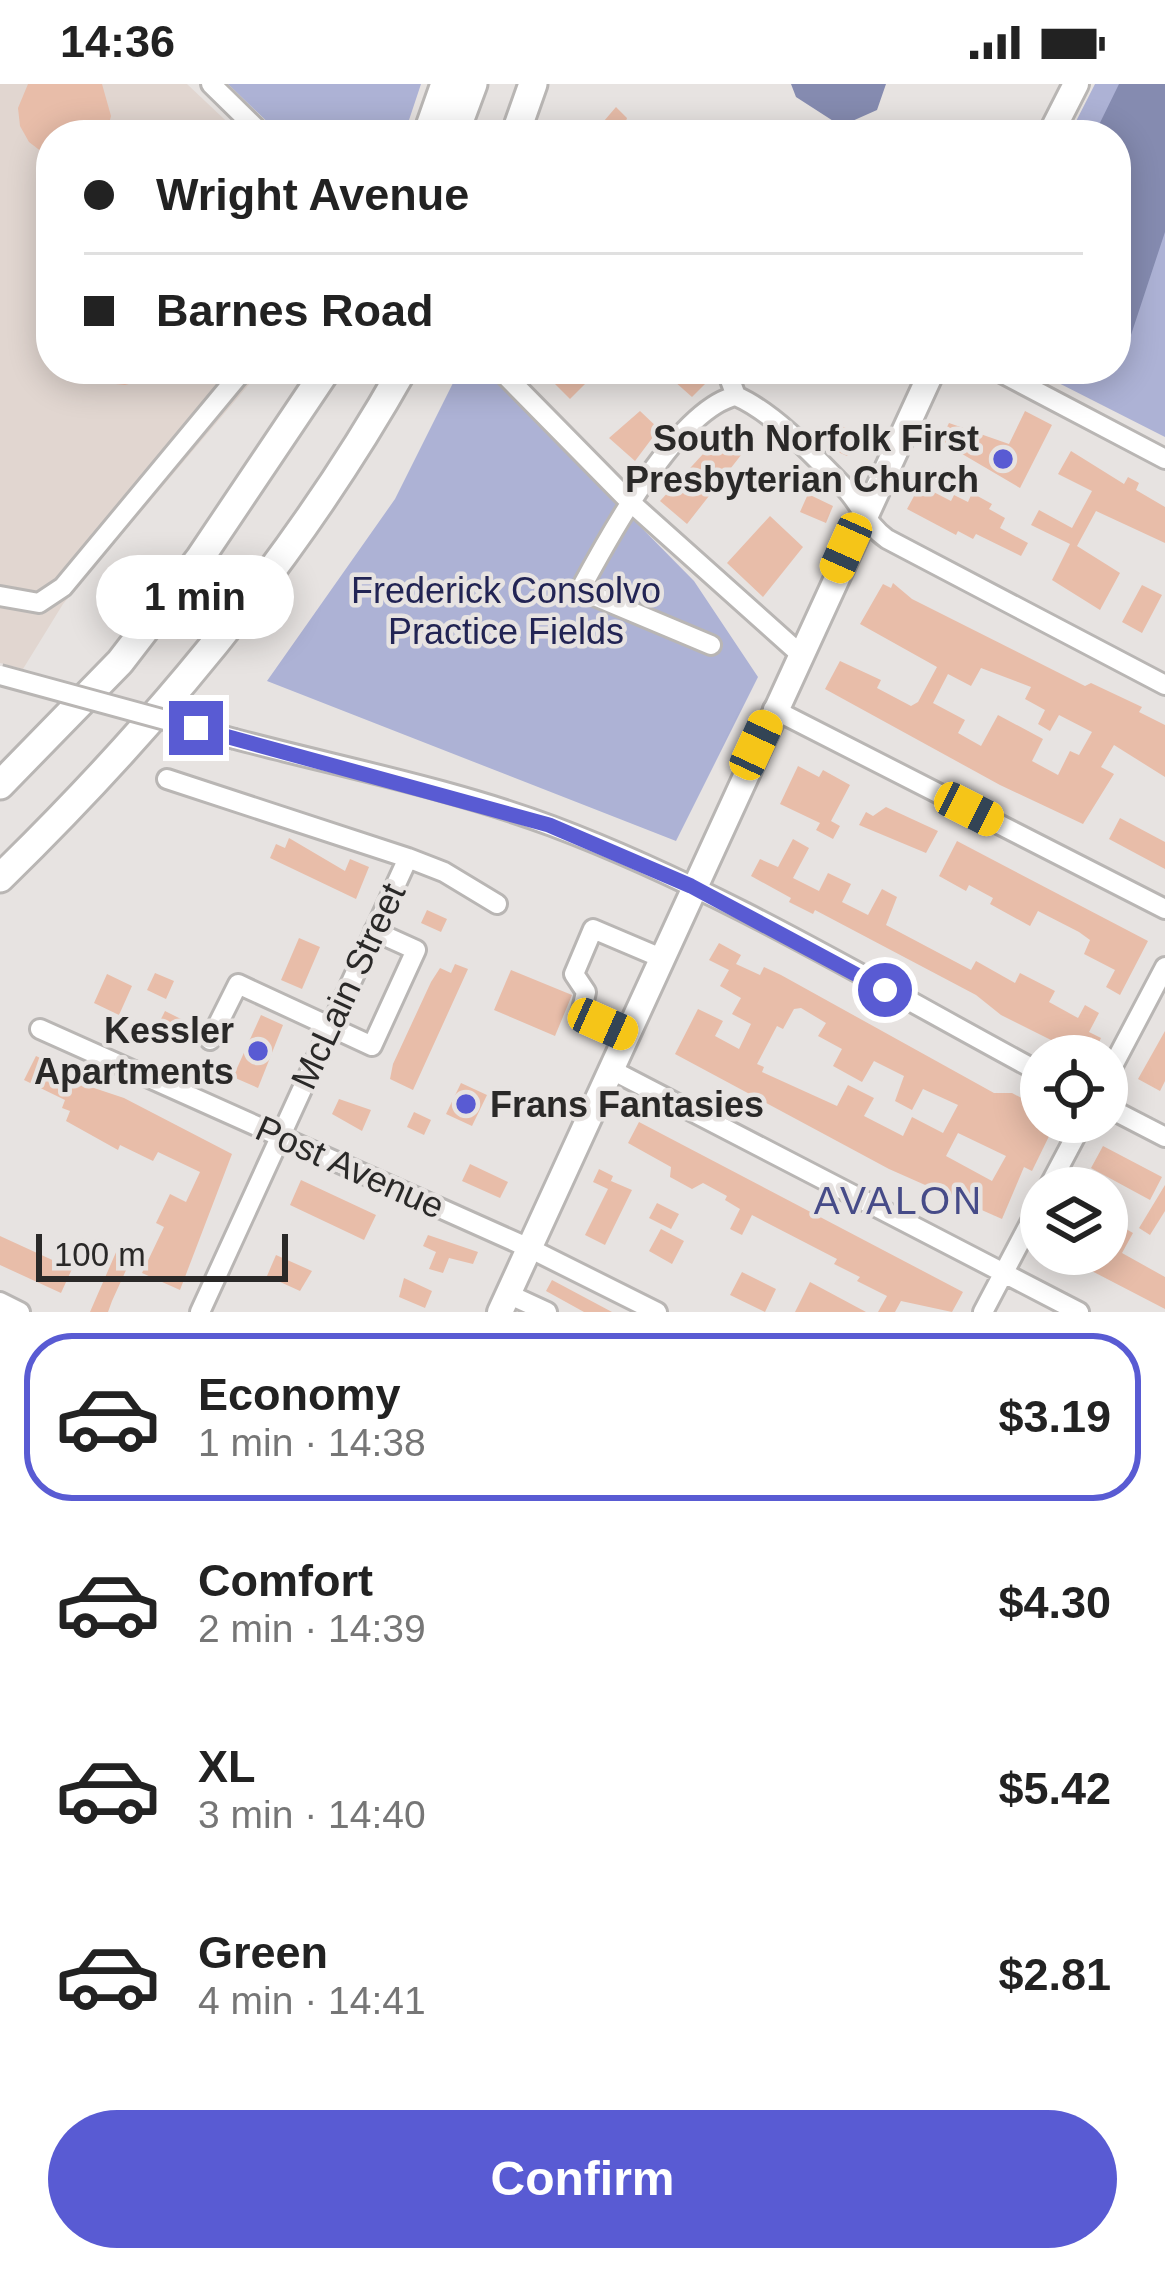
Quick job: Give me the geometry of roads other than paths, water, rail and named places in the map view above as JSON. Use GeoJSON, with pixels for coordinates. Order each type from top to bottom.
{"type":"FeatureCollection","features":[{"type":"Feature","properties":{"kind":"highway"},"geometry":{"type":"LineString","coordinates":[[432,120],[445,84]]}},
{"type":"Feature","properties":{"kind":"highway"},"geometry":{"type":"LineString","coordinates":[[460,120],[473,84]]}},
{"type":"Feature","properties":{"kind":"highway"},"geometry":{"type":"LineString","coordinates":[[520,120],[533,84]]}},
{"type":"Feature","properties":{"kind":"highway"},"geometry":{"type":"LineString","coordinates":[[0,785],[120,662],[212,541],[317,384]]}},
{"type":"Feature","properties":{"kind":"highway"},"geometry":{"type":"LineString","coordinates":[[0,878],[101,776],[218,642],[316,511],[395,384]]}},
{"type":"Feature","properties":{"kind":"main road"},"geometry":{"type":"LineString","coordinates":[[1058,120],[1076,84]]}},
{"type":"Feature","properties":{"kind":"main road"},"geometry":{"type":"LineString","coordinates":[[504,1303],[691,886],[926,384]]}},
{"type":"Feature","properties":{"kind":"street"},"geometry":{"type":"LineString","coordinates":[[211,84],[248,120]]}},
{"type":"Feature","properties":{"kind":"street"},"geometry":{"type":"LineString","coordinates":[[0,596],[39,603],[63,586],[231,384]]}},
{"type":"Feature","properties":{"kind":"street"},"geometry":{"type":"LineString","coordinates":[[515,384],[628,500],[799,653]]}},
{"type":"Feature","properties":{"kind":"street"},"geometry":{"type":"LineString","coordinates":[[729,384],[732,397]]}},
{"type":"Feature","properties":{"kind":"street"},"geometry":{"type":"LineString","coordinates":[[1022,384],[1165,459]]}},
{"type":"Feature","properties":{"kind":"street"},"geometry":{"type":"LineString","coordinates":[[711,645],[580,590],[628,500],[706,411],[732,397],[756,406],[848,491],[862,514],[887,539],[1165,685]]}},
{"type":"Feature","properties":{"kind":"street"},"geometry":{"type":"LineString","coordinates":[[0,675],[549,825],[691,886],[1020,1061]]}},
{"type":"Feature","properties":{"kind":"street"},"geometry":{"type":"LineString","coordinates":[[773,709],[1165,909]]}},
{"type":"Feature","properties":{"kind":"street"},"geometry":{"type":"LineString","coordinates":[[167,779],[408,858],[444,872],[497,904]]}},
{"type":"Feature","properties":{"kind":"street","name":"McLain Street"},"geometry":{"type":"LineString","coordinates":[[200,1312],[408,858]]}},
{"type":"Feature","properties":{"kind":"street"},"geometry":{"type":"LineString","coordinates":[[626,1034],[581,1014],[586,992],[574,974],[593,929],[659,957]]}},
{"type":"Feature","properties":{"kind":"street"},"geometry":{"type":"LineString","coordinates":[[210,1040],[238,984],[372,1046],[416,950],[374,931]]}},
{"type":"Feature","properties":{"kind":"street"},"geometry":{"type":"LineString","coordinates":[[1128,1037],[1165,967]]}},
{"type":"Feature","properties":{"kind":"street","name":"Post Avenue"},"geometry":{"type":"LineString","coordinates":[[40,1029],[529,1248],[657,1312]]}},
{"type":"Feature","properties":{"kind":"street"},"geometry":{"type":"LineString","coordinates":[[610,1069],[1079,1312]]}},
{"type":"Feature","properties":{"kind":"street"},"geometry":{"type":"LineString","coordinates":[[1128,1118],[1165,1137]]}},
{"type":"Feature","properties":{"kind":"street"},"geometry":{"type":"LineString","coordinates":[[983,1312],[1020,1242]]}},
{"type":"Feature","properties":{"kind":"street"},"geometry":{"type":"LineString","coordinates":[[0,1302],[20,1312]]}},
{"type":"Feature","properties":{"kind":"street"},"geometry":{"type":"LineString","coordinates":[[504,1303],[547,1312]]}},
{"type":"Feature","properties":{"kind":"place","name":"South Norfolk First Presbyterian Church"},"geometry":{"type":"Point","coordinates":[1003,459]}},
{"type":"Feature","properties":{"kind":"place","name":"Kessler Apartments"},"geometry":{"type":"Point","coordinates":[258,1051]}},
{"type":"Feature","properties":{"kind":"place","name":"Frans Fantasies"},"geometry":{"type":"Point","coordinates":[466,1104]}},
{"type":"Feature","properties":{"kind":"district","name":"AVALON"},"geometry":{"type":"Point","coordinates":[899,1200]}},
{"type":"Feature","properties":{"kind":"park label","name":"Frederick Consolvo Practice Fields"},"geometry":{"type":"Point","coordinates":[506,610]}}]}
